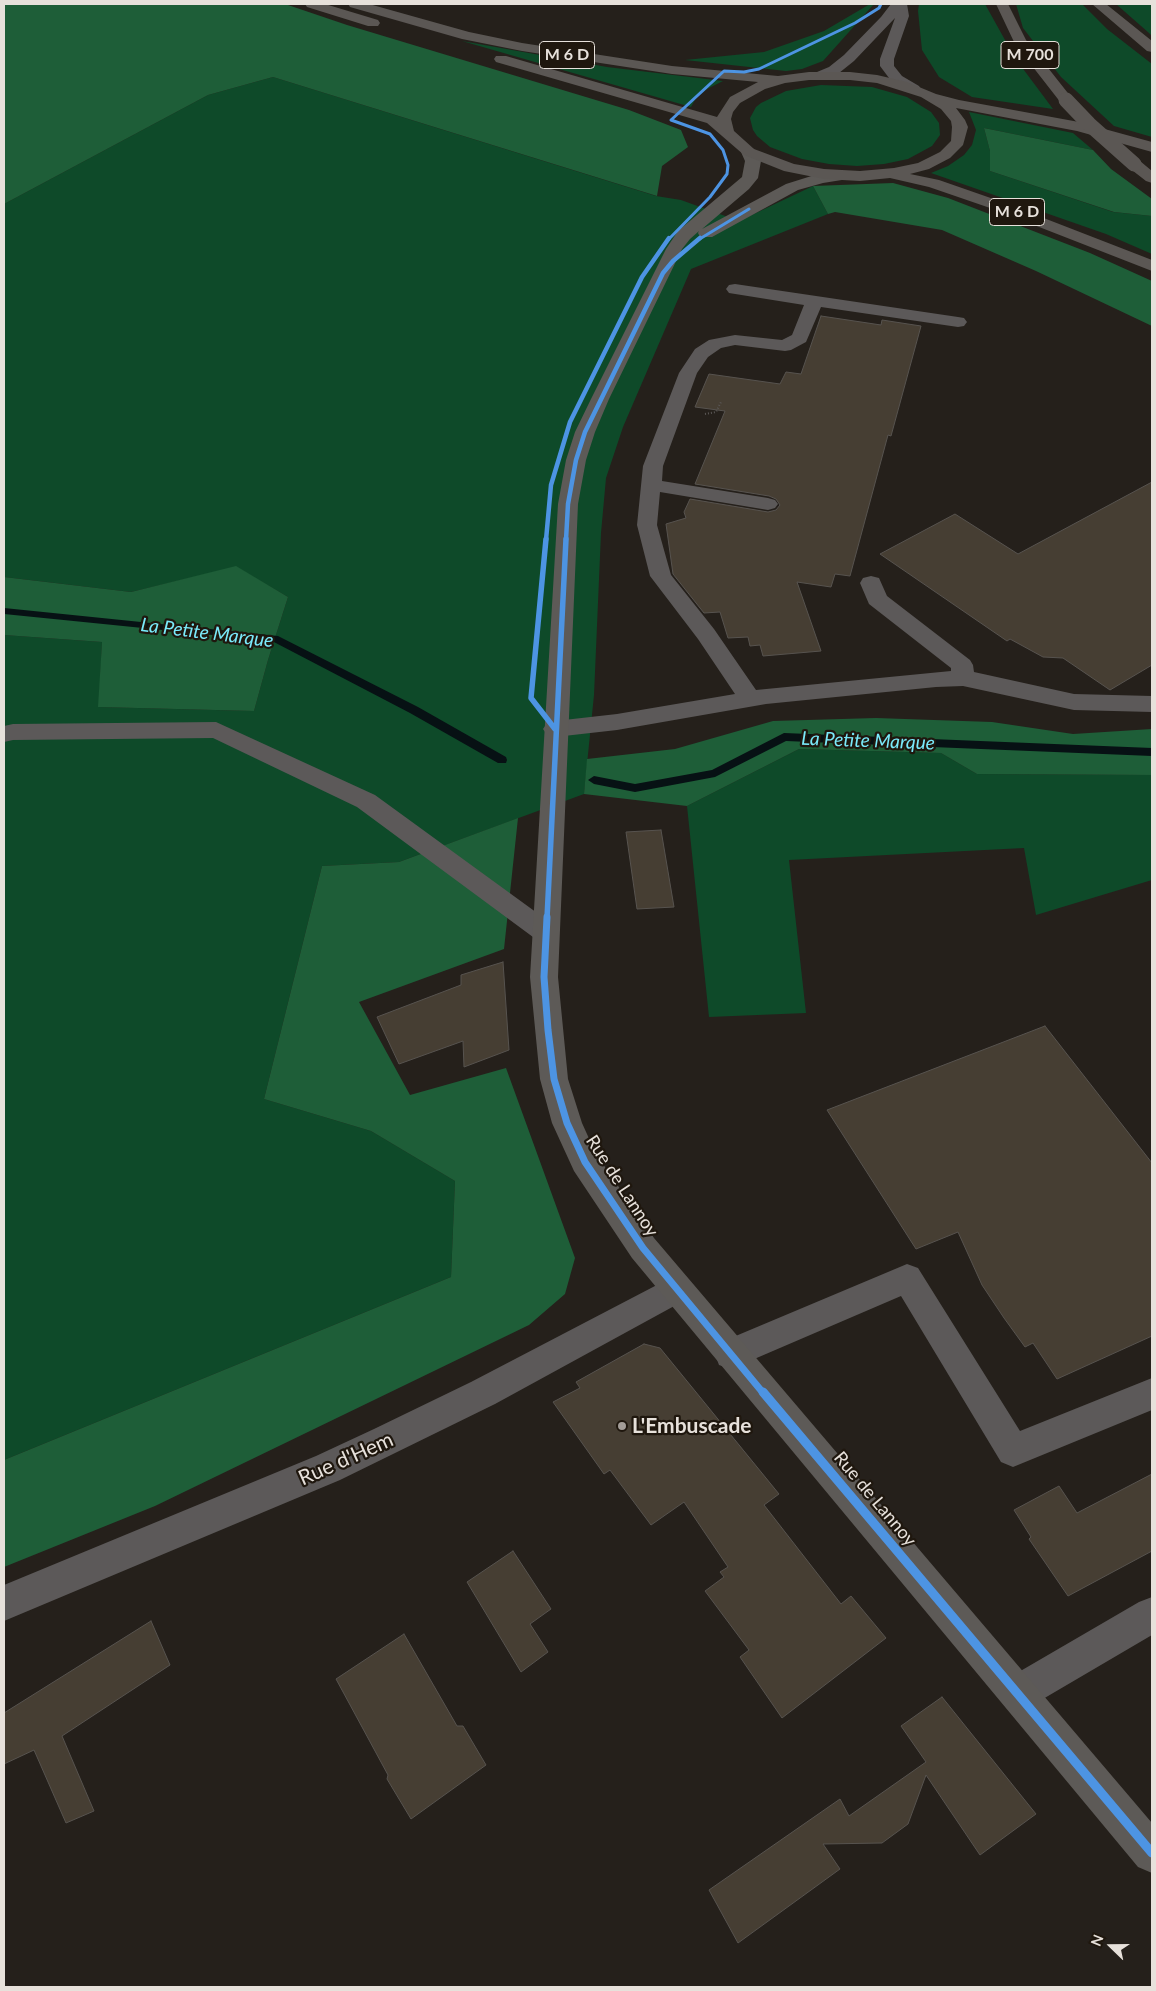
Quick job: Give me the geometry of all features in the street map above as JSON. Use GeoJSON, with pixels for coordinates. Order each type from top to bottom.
{"type":"FeatureCollection","features":[{"type":"Feature","properties":{"kind":"highway"},"geometry":{"type":"LineString","coordinates":[[312,4],[472,52]]}},
{"type":"Feature","properties":{"kind":"highway","name":"M 6 D"},"geometry":{"type":"LineString","coordinates":[[355,4],[459,34],[522,47],[672,70],[747,78],[784,79]]}},
{"type":"Feature","properties":{"kind":"highway","name":"M 700"},"geometry":{"type":"LineString","coordinates":[[1002,4],[1020,41],[1066,100],[1088,124],[1152,178]]}},
{"type":"Feature","properties":{"kind":"highway"},"geometry":{"type":"LineString","coordinates":[[1098,4],[1152,48]]}},
{"type":"Feature","properties":{"kind":"highway","name":"M 6 D"},"geometry":{"type":"LineString","coordinates":[[490,56],[712,120],[727,132]]}},
{"type":"Feature","properties":{"kind":"highway"},"geometry":{"type":"LineString","coordinates":[[920,91],[946,106],[958,120],[960,127],[958,142],[945,155],[935,161],[909,170],[877,175],[842,176],[790,168],[750,152],[727,132],[724,119],[734,100],[750,90],[784,79],[822,75],[877,79],[920,91],[957,104],[1079,127],[1152,147]]}},
{"type":"Feature","properties":{"kind":"highway","name":"M 6 D"},"geometry":{"type":"LineString","coordinates":[[877,175],[917,179],[964,194],[1031,218],[1152,266]]}},
{"type":"Feature","properties":{"kind":"main road","name":"Rue de Lannoy"},"geometry":{"type":"LineString","coordinates":[[750,152],[753,169],[750,178],[684,236],[674,249],[600,399],[576,460],[568,504],[555,730],[544,977],[554,1078],[567,1124],[585,1162],[616,1210],[676,1289],[1152,1853]]}},
{"type":"Feature","properties":{"kind":"main road","name":"Rue de Lannoy"},"geometry":{"type":"LineString","coordinates":[[663,273],[673,261],[705,234],[749,209],[792,187],[821,178],[842,176]]}},
{"type":"Feature","properties":{"kind":"street"},"geometry":{"type":"LineString","coordinates":[[822,75],[834,70],[849,58],[900,4]]}},
{"type":"Feature","properties":{"kind":"street"},"geometry":{"type":"LineString","coordinates":[[900,4],[902,16],[887,59],[887,66],[897,78],[920,91]]}},
{"type":"Feature","properties":{"kind":"street"},"geometry":{"type":"LineString","coordinates":[[735,289],[958,322]]}},
{"type":"Feature","properties":{"kind":"street"},"geometry":{"type":"LineString","coordinates":[[750,699],[706,634],[661,576],[647,525],[653,466],[688,373],[701,353],[716,344],[735,340],[784,346],[800,338],[815,300]]}},
{"type":"Feature","properties":{"kind":"street"},"geometry":{"type":"LineString","coordinates":[[652,485],[768,504]]}},
{"type":"Feature","properties":{"kind":"street"},"geometry":{"type":"LineString","coordinates":[[871,583],[878,599],[962,665],[964,678]]}},
{"type":"Feature","properties":{"kind":"street"},"geometry":{"type":"LineString","coordinates":[[555,730],[617,722],[750,699],[936,679],[964,678],[1074,702],[1152,704]]}},
{"type":"Feature","properties":{"kind":"street"},"geometry":{"type":"LineString","coordinates":[[4,734],[14,732],[216,730],[366,802],[546,932]]}},
{"type":"Feature","properties":{"kind":"street"},"geometry":{"type":"LineString","coordinates":[[731,1354],[907,1278],[1013,1450],[1152,1394]]}},
{"type":"Feature","properties":{"kind":"street","name":"Rue d'Hem"},"geometry":{"type":"LineString","coordinates":[[4,1603],[328,1468],[386,1441],[484,1393],[676,1289]]}},
{"type":"Feature","properties":{"kind":"street"},"geometry":{"type":"LineString","coordinates":[[1018,1693],[1152,1615]]}},
{"type":"Feature","properties":{"kind":"green space"},"geometry":{"type":"Polygon","coordinates":[[[4,4],[285,4],[347,25],[629,110],[681,130],[688,147],[662,166],[657,196],[273,77],[208,95],[4,204],[4,4]]]}},
{"type":"Feature","properties":{"kind":"green space"},"geometry":{"type":"Polygon","coordinates":[[[870,4],[874,4],[823,61],[802,69],[786,71],[685,60],[764,52],[824,31],[870,4]]]}},
{"type":"Feature","properties":{"kind":"green space"},"geometry":{"type":"Polygon","coordinates":[[[919,4],[985,4],[1015,58],[1053,109],[972,97],[939,77],[922,50],[919,4]]]}},
{"type":"Feature","properties":{"kind":"green space"},"geometry":{"type":"Polygon","coordinates":[[[1016,4],[1082,4],[1107,29],[1152,64],[1152,137],[1114,126],[1061,77],[1023,28],[1016,4]]]}},
{"type":"Feature","properties":{"kind":"green space"},"geometry":{"type":"Polygon","coordinates":[[[1116,4],[1152,4],[1152,36],[1149,33],[1116,4]]]}},
{"type":"Feature","properties":{"kind":"green space"},"geometry":{"type":"Polygon","coordinates":[[[462,41],[607,67],[723,81],[707,89],[696,98],[691,107],[462,41]]]}},
{"type":"Feature","properties":{"kind":"green space"},"geometry":{"type":"Polygon","coordinates":[[[273,77],[656,196],[681,200],[739,221],[813,186],[828,214],[691,269],[623,427],[606,478],[601,533],[594,695],[584,794],[399,862],[322,866],[264,1099],[371,1131],[455,1181],[451,1277],[4,1460],[4,635],[102,642],[99,707],[254,711],[288,597],[236,567],[131,592],[4,577],[4,204],[208,95],[273,77]]]}},
{"type":"Feature","properties":{"kind":"green space"},"geometry":{"type":"Polygon","coordinates":[[[821,85],[872,87],[907,97],[931,112],[939,123],[940,135],[932,146],[908,159],[884,164],[857,166],[829,164],[802,159],[770,147],[757,136],[753,130],[750,118],[756,107],[761,103],[786,91],[821,85]]]}},
{"type":"Feature","properties":{"kind":"green space"},"geometry":{"type":"Polygon","coordinates":[[[969,112],[1073,133],[1093,150],[984,128],[990,151],[990,171],[1113,212],[1152,216],[1152,254],[1106,234],[931,173],[948,166],[964,155],[972,145],[976,130],[969,112]]]}},
{"type":"Feature","properties":{"kind":"green space"},"geometry":{"type":"Polygon","coordinates":[[[984,128],[1093,150],[1111,169],[1152,199],[1152,216],[1114,212],[990,171],[990,151],[984,128]]]}},
{"type":"Feature","properties":{"kind":"green space"},"geometry":{"type":"Polygon","coordinates":[[[893,183],[948,198],[1090,253],[1152,281],[1152,326],[1036,271],[942,230],[835,212],[828,214],[813,186],[893,183]]]}},
{"type":"Feature","properties":{"kind":"green space"},"geometry":{"type":"Polygon","coordinates":[[[236,566],[288,597],[254,711],[98,707],[102,642],[4,635],[4,577],[131,592],[236,566]]]}},
{"type":"Feature","properties":{"kind":"green space"},"geometry":{"type":"Polygon","coordinates":[[[876,718],[992,722],[1073,734],[1152,729],[1152,775],[977,774],[941,753],[799,749],[687,806],[584,794],[587,759],[675,749],[773,721],[876,718]]]}},
{"type":"Feature","properties":{"kind":"green space"},"geometry":{"type":"Polygon","coordinates":[[[799,749],[941,753],[977,774],[1152,775],[1152,880],[1036,915],[1024,848],[789,860],[806,1013],[709,1017],[687,806],[799,749]]]}},
{"type":"Feature","properties":{"kind":"green space"},"geometry":{"type":"Polygon","coordinates":[[[518,818],[504,949],[359,1002],[410,1095],[506,1068],[575,1258],[565,1294],[529,1325],[155,1506],[4,1567],[4,1460],[451,1277],[455,1181],[371,1131],[264,1099],[322,866],[399,862],[518,818]]]}},
{"type":"Feature","properties":{"kind":"building"},"geometry":{"type":"Polygon","coordinates":[[[821,316],[881,325],[882,320],[921,326],[891,436],[888,435],[850,576],[835,574],[831,587],[797,582],[821,651],[763,656],[760,645],[750,646],[748,637],[728,638],[720,612],[704,613],[673,574],[666,524],[686,518],[684,512],[690,499],[768,512],[776,510],[780,505],[776,499],[769,496],[695,484],[725,411],[695,407],[709,374],[780,384],[786,372],[801,374],[821,316]]]}},
{"type":"Feature","properties":{"kind":"building"},"geometry":{"type":"Polygon","coordinates":[[[1152,482],[1152,665],[1110,690],[1063,658],[1043,657],[1010,639],[1007,641],[880,554],[955,514],[1018,554],[1152,482]]]}},
{"type":"Feature","properties":{"kind":"building"},"geometry":{"type":"Polygon","coordinates":[[[661,830],[674,907],[637,909],[626,832],[661,830]]]}},
{"type":"Feature","properties":{"kind":"building"},"geometry":{"type":"Polygon","coordinates":[[[503,962],[509,1050],[464,1067],[463,1041],[399,1064],[377,1017],[461,985],[461,975],[503,962]]]}},
{"type":"Feature","properties":{"kind":"building"},"geometry":{"type":"Polygon","coordinates":[[[1045,1026],[1152,1163],[1152,1336],[1057,1379],[1033,1343],[1025,1347],[1004,1318],[982,1285],[958,1232],[916,1249],[827,1110],[1045,1026]]]}},
{"type":"Feature","properties":{"kind":"building"},"geometry":{"type":"Polygon","coordinates":[[[644,1344],[660,1348],[779,1494],[764,1505],[841,1604],[851,1596],[886,1638],[782,1718],[740,1657],[749,1650],[705,1591],[724,1577],[720,1572],[728,1567],[684,1502],[651,1525],[610,1470],[604,1474],[553,1402],[580,1388],[576,1382],[644,1344]]]}},
{"type":"Feature","properties":{"kind":"building"},"geometry":{"type":"Polygon","coordinates":[[[1152,1474],[1152,1551],[1068,1596],[1029,1539],[1031,1537],[1014,1510],[1059,1486],[1077,1513],[1152,1474]]]}},
{"type":"Feature","properties":{"kind":"building"},"geometry":{"type":"Polygon","coordinates":[[[513,1551],[551,1609],[530,1624],[548,1652],[521,1672],[467,1582],[513,1551]]]}},
{"type":"Feature","properties":{"kind":"building"},"geometry":{"type":"Polygon","coordinates":[[[151,1621],[170,1665],[62,1736],[94,1811],[66,1823],[34,1750],[4,1764],[4,1713],[151,1621]]]}},
{"type":"Feature","properties":{"kind":"building"},"geometry":{"type":"Polygon","coordinates":[[[404,1634],[457,1726],[463,1726],[486,1765],[411,1819],[387,1779],[388,1775],[336,1679],[404,1634]]]}},
{"type":"Feature","properties":{"kind":"building"},"geometry":{"type":"Polygon","coordinates":[[[942,1697],[1036,1814],[980,1855],[926,1775],[908,1824],[882,1843],[823,1844],[840,1869],[738,1943],[709,1890],[840,1799],[849,1816],[926,1762],[901,1726],[942,1697]]]}},
{"type":"Feature","properties":{"kind":"waterway","name":"La Petite Marque"},"geometry":{"type":"LineString","coordinates":[[4,611],[274,638],[414,710],[502,760]]}},
{"type":"Feature","properties":{"kind":"waterway","name":"La Petite Marque"},"geometry":{"type":"LineString","coordinates":[[594,780],[635,788],[715,773],[784,737],[1152,752]]}},
{"type":"Feature","properties":{"kind":"cycle path"},"geometry":{"type":"LineString","coordinates":[[555,729],[531,698],[551,485],[570,422],[642,277],[664,244],[710,197],[727,174],[728,165],[723,150],[710,134],[671,120],[724,71],[744,72],[759,69],[855,23],[879,8],[881,4]]}},
{"type":"Feature","properties":{"kind":"cycle path"},"geometry":{"type":"LineString","coordinates":[[749,209],[705,234],[673,261],[663,273],[600,399],[585,432],[576,460],[568,504],[544,977],[554,1079],[567,1123],[585,1162],[643,1248],[1152,1853]]}},
{"type":"Feature","properties":{"kind":"place","name":"L'Embuscade"},"geometry":{"type":"Point","coordinates":[622,1426]}}]}
